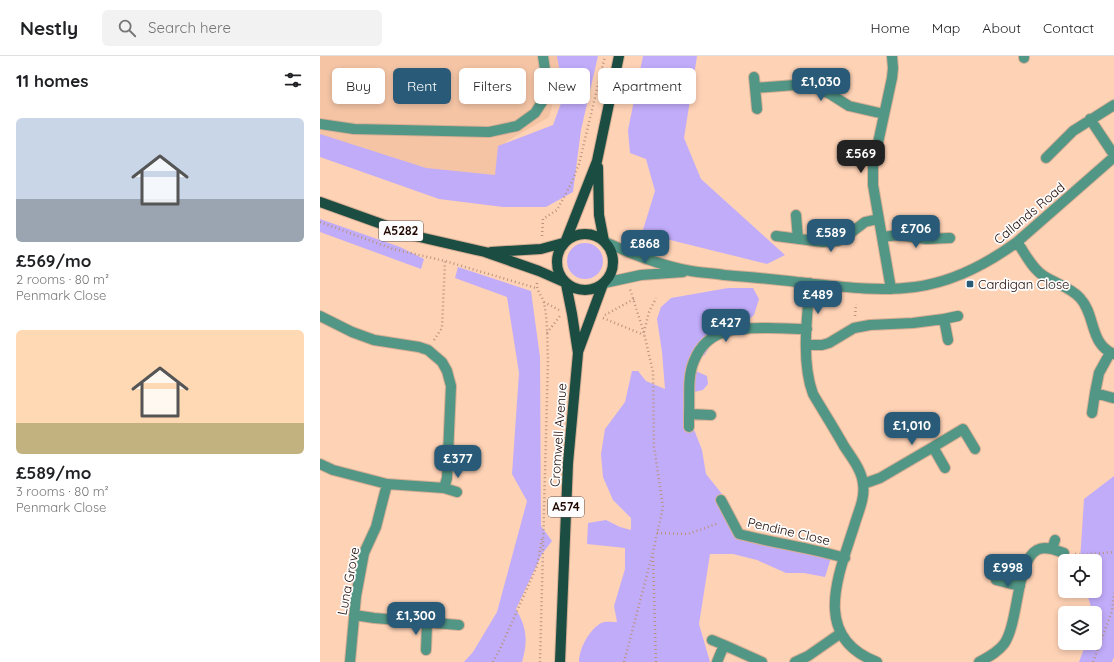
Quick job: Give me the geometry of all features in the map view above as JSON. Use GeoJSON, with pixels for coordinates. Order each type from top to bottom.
{"type":"FeatureCollection","features":[{"type":"Feature","properties":{"kind":"main road","name":"A574"},"geometry":{"type":"LineString","coordinates":[[565,283],[559,275],[556,263],[559,250],[565,242],[598,160],[619,56]]}},
{"type":"Feature","properties":{"kind":"main road","name":"A574"},"geometry":{"type":"LineString","coordinates":[[598,160],[599,216],[604,242],[610,250],[613,263],[610,276],[603,283]]}},
{"type":"Feature","properties":{"kind":"main road","name":"A5282"},"geometry":{"type":"LineString","coordinates":[[320,202],[415,236],[485,252],[539,271],[565,283]]}},
{"type":"Feature","properties":{"kind":"main road"},"geometry":{"type":"LineString","coordinates":[[565,242],[573,236],[581,234],[597,236],[604,242]]}},
{"type":"Feature","properties":{"kind":"main road","name":"A5282"},"geometry":{"type":"LineString","coordinates":[[485,252],[541,249],[565,242]]}},
{"type":"Feature","properties":{"kind":"main road"},"geometry":{"type":"LineString","coordinates":[[565,283],[575,288],[584,290],[594,289],[603,283]]}},
{"type":"Feature","properties":{"kind":"main road","name":"Cromwell Avenue"},"geometry":{"type":"LineString","coordinates":[[560,662],[568,463],[578,353],[572,314],[565,283]]}},
{"type":"Feature","properties":{"kind":"main road","name":"Cromwell Avenue"},"geometry":{"type":"LineString","coordinates":[[578,353],[603,283]]}},
{"type":"Feature","properties":{"kind":"street"},"geometry":{"type":"LineString","coordinates":[[320,124],[354,129],[489,132],[517,126],[535,113],[546,96],[548,83],[543,56]]}},
{"type":"Feature","properties":{"kind":"street"},"geometry":{"type":"LineString","coordinates":[[890,288],[872,176],[892,78],[892,56]]}},
{"type":"Feature","properties":{"kind":"street"},"geometry":{"type":"LineString","coordinates":[[754,77],[757,109]]}},
{"type":"Feature","properties":{"kind":"street"},"geometry":{"type":"LineString","coordinates":[[755,88],[795,85],[814,87],[830,94],[849,106],[884,114]]}},
{"type":"Feature","properties":{"kind":"street"},"geometry":{"type":"LineString","coordinates":[[1046,158],[1073,131],[1114,105]]}},
{"type":"Feature","properties":{"kind":"street"},"geometry":{"type":"LineString","coordinates":[[1090,119],[1114,156]]}},
{"type":"Feature","properties":{"kind":"street","name":"Callands Road"},"geometry":{"type":"LineString","coordinates":[[604,242],[638,256],[691,271],[856,288],[916,286],[938,282],[980,266],[1017,242],[1114,156]]}},
{"type":"Feature","properties":{"kind":"street"},"geometry":{"type":"LineString","coordinates":[[796,215],[798,239]]}},
{"type":"Feature","properties":{"kind":"street"},"geometry":{"type":"LineString","coordinates":[[776,236],[823,242],[838,241],[865,222],[878,219]]}},
{"type":"Feature","properties":{"kind":"street"},"geometry":{"type":"LineString","coordinates":[[882,237],[899,235],[926,239],[950,238]]}},
{"type":"Feature","properties":{"kind":"street"},"geometry":{"type":"LineString","coordinates":[[1017,242],[1033,266],[1042,275],[1071,290],[1080,298],[1086,307],[1096,338],[1112,354],[1099,373],[1092,413]]}},
{"type":"Feature","properties":{"kind":"street","name":"Callands Road"},"geometry":{"type":"LineString","coordinates":[[603,283],[641,275],[691,271]]}},
{"type":"Feature","properties":{"kind":"street","name":"Pendine Close"},"geometry":{"type":"LineString","coordinates":[[810,283],[806,345],[806,369],[808,382],[813,394],[857,467],[863,484],[862,502],[836,585],[834,610],[841,633],[846,642],[857,652],[868,659],[877,662]]}},
{"type":"Feature","properties":{"kind":"street"},"geometry":{"type":"LineString","coordinates":[[320,316],[332,320],[352,332],[374,340],[419,346],[428,350],[442,362],[447,371],[451,386],[447,478],[444,488]]}},
{"type":"Feature","properties":{"kind":"street"},"geometry":{"type":"LineString","coordinates":[[806,345],[822,345],[829,343],[854,328],[870,325],[913,323],[958,316]]}},
{"type":"Feature","properties":{"kind":"street"},"geometry":{"type":"LineString","coordinates":[[944,319],[948,340]]}},
{"type":"Feature","properties":{"kind":"street"},"geometry":{"type":"LineString","coordinates":[[689,427],[691,373],[693,362],[705,344],[713,337],[722,332],[741,328],[807,329]]}},
{"type":"Feature","properties":{"kind":"street"},"geometry":{"type":"LineString","coordinates":[[1095,393],[1113,398]]}},
{"type":"Feature","properties":{"kind":"street"},"geometry":{"type":"LineString","coordinates":[[689,414],[711,415]]}},
{"type":"Feature","properties":{"kind":"street"},"geometry":{"type":"LineString","coordinates":[[863,484],[880,478],[963,429],[975,449]]}},
{"type":"Feature","properties":{"kind":"street"},"geometry":{"type":"LineString","coordinates":[[933,447],[945,468]]}},
{"type":"Feature","properties":{"kind":"street"},"geometry":{"type":"LineString","coordinates":[[320,464],[333,470],[386,484],[444,488],[456,492]]}},
{"type":"Feature","properties":{"kind":"street","name":"Luna Grove"},"geometry":{"type":"LineString","coordinates":[[350,662],[356,596],[364,553],[376,528],[386,484]]}},
{"type":"Feature","properties":{"kind":"street","name":"Pendine Close"},"geometry":{"type":"LineString","coordinates":[[721,500],[739,534],[845,558]]}},
{"type":"Feature","properties":{"kind":"street"},"geometry":{"type":"LineString","coordinates":[[979,662],[994,654],[1004,643],[1014,621],[1025,566],[1033,553],[1038,549],[1053,544],[1064,553]]}},
{"type":"Feature","properties":{"kind":"street"},"geometry":{"type":"LineString","coordinates":[[996,580],[1020,586]]}},
{"type":"Feature","properties":{"kind":"street"},"geometry":{"type":"LineString","coordinates":[[354,615],[459,625]]}},
{"type":"Feature","properties":{"kind":"street"},"geometry":{"type":"LineString","coordinates":[[426,650],[428,623]]}},
{"type":"Feature","properties":{"kind":"street"},"geometry":{"type":"LineString","coordinates":[[795,662],[808,656],[841,633]]}},
{"type":"Feature","properties":{"kind":"street"},"geometry":{"type":"LineString","coordinates":[[712,640],[762,662]]}},
{"type":"Feature","properties":{"kind":"street"},"geometry":{"type":"LineString","coordinates":[[717,662],[724,645]]}},
{"type":"Feature","properties":{"kind":"path"},"geometry":{"type":"LineString","coordinates":[[542,220],[557,210],[571,184],[579,164],[605,56]]}},
{"type":"Feature","properties":{"kind":"path"},"geometry":{"type":"LineString","coordinates":[[557,210],[562,210]]}},
{"type":"Feature","properties":{"kind":"path"},"geometry":{"type":"LineString","coordinates":[[320,222],[393,249],[445,261],[536,288],[543,302],[547,333],[548,367],[540,662]]}},
{"type":"Feature","properties":{"kind":"path"},"geometry":{"type":"LineString","coordinates":[[428,350],[442,328],[445,261]]}},
{"type":"Feature","properties":{"kind":"path"},"geometry":{"type":"LineString","coordinates":[[624,662],[653,552],[663,507],[654,447],[653,372],[644,334],[630,288]]}},
{"type":"Feature","properties":{"kind":"path"},"geometry":{"type":"LineString","coordinates":[[644,334],[649,312],[656,298]]}},
{"type":"Feature","properties":{"kind":"path"},"geometry":{"type":"LineString","coordinates":[[634,299],[601,318],[644,334]]}},
{"type":"Feature","properties":{"kind":"path"},"geometry":{"type":"LineString","coordinates":[[543,302],[562,312],[547,333]]}},
{"type":"Feature","properties":{"kind":"path"},"geometry":{"type":"LineString","coordinates":[[657,533],[688,534],[731,518]]}},
{"type":"Feature","properties":{"kind":"path"},"geometry":{"type":"LineString","coordinates":[[493,662],[500,650],[537,566],[544,530]]}},
{"type":"Feature","properties":{"kind":"path"},"geometry":{"type":"LineString","coordinates":[[653,552],[656,662]]}},
{"type":"Feature","properties":{"kind":"path"},"geometry":{"type":"LineString","coordinates":[[1064,553],[1081,555],[1114,552]]}},
{"type":"Feature","properties":{"kind":"path"},"geometry":{"type":"LineString","coordinates":[[1093,662],[1112,611],[1114,593]]}},
{"type":"Feature","properties":{"kind":"shaded area"},"geometry":{"type":"Polygon","coordinates":[[[320,56],[561,56],[563,68],[534,68],[534,104],[553,104],[549,117],[506,142],[499,183],[426,176],[320,137],[320,56]]]}},
{"type":"Feature","properties":{"kind":"shaded area"},"geometry":{"type":"Polygon","coordinates":[[[557,56],[598,56],[590,91],[590,68],[559,68],[557,56]]]}},
{"type":"Feature","properties":{"kind":"shaded area"},"geometry":{"type":"Polygon","coordinates":[[[643,56],[697,56],[695,68],[641,68],[643,56]]]}},
{"type":"Feature","properties":{"kind":"shaded area"},"geometry":{"type":"Polygon","coordinates":[[[561,104],[587,104],[581,130],[573,192],[546,207],[503,207],[439,199],[320,157],[320,134],[426,168],[495,175],[498,146],[553,125],[561,104]]]}},
{"type":"Feature","properties":{"kind":"shaded area"},"geometry":{"type":"Polygon","coordinates":[[[633,104],[689,104],[684,138],[701,179],[785,255],[767,264],[642,233],[655,191],[646,159],[630,153],[628,130],[633,104]]]}},
{"type":"Feature","properties":{"kind":"shaded area"},"geometry":{"type":"Polygon","coordinates":[[[320,219],[400,247],[424,259],[421,269],[320,232],[320,219]]]}},
{"type":"Feature","properties":{"kind":"shaded area"},"geometry":{"type":"Polygon","coordinates":[[[585,243],[598,248],[603,261],[598,274],[585,279],[572,274],[567,261],[572,248],[585,243]]]}},
{"type":"Feature","properties":{"kind":"shaded area"},"geometry":{"type":"Polygon","coordinates":[[[458,267],[531,291],[540,357],[541,526],[552,541],[542,554],[516,609],[522,622],[526,641],[522,662],[464,662],[473,652],[497,612],[527,501],[512,474],[519,373],[507,297],[455,278],[458,267]]]}},
{"type":"Feature","properties":{"kind":"shaded area"},"geometry":{"type":"Polygon","coordinates":[[[728,288],[753,288],[759,299],[754,315],[741,326],[713,342],[704,356],[691,356],[690,361],[698,372],[707,376],[708,384],[703,390],[694,392],[693,427],[702,450],[706,474],[730,504],[723,516],[735,533],[779,548],[814,552],[831,558],[825,577],[804,573],[786,573],[757,560],[733,554],[710,554],[699,624],[710,662],[579,662],[579,657],[583,646],[592,630],[603,622],[617,622],[614,606],[625,569],[625,548],[587,544],[588,523],[606,520],[620,527],[631,530],[631,518],[613,500],[603,477],[601,454],[605,429],[625,402],[632,371],[638,371],[646,381],[665,389],[662,352],[657,319],[661,307],[671,298],[728,288]]]}},
{"type":"Feature","properties":{"kind":"shaded area"},"geometry":{"type":"Polygon","coordinates":[[[1114,476],[1114,657],[1112,662],[1079,662],[1083,650],[1102,650],[1102,606],[1091,606],[1088,598],[1102,598],[1102,554],[1080,554],[1084,499],[1114,476]]]}},
{"type":"Feature","properties":{"kind":"place","name":"Cardigan Close"},"geometry":{"type":"Point","coordinates":[970,284]}}]}
